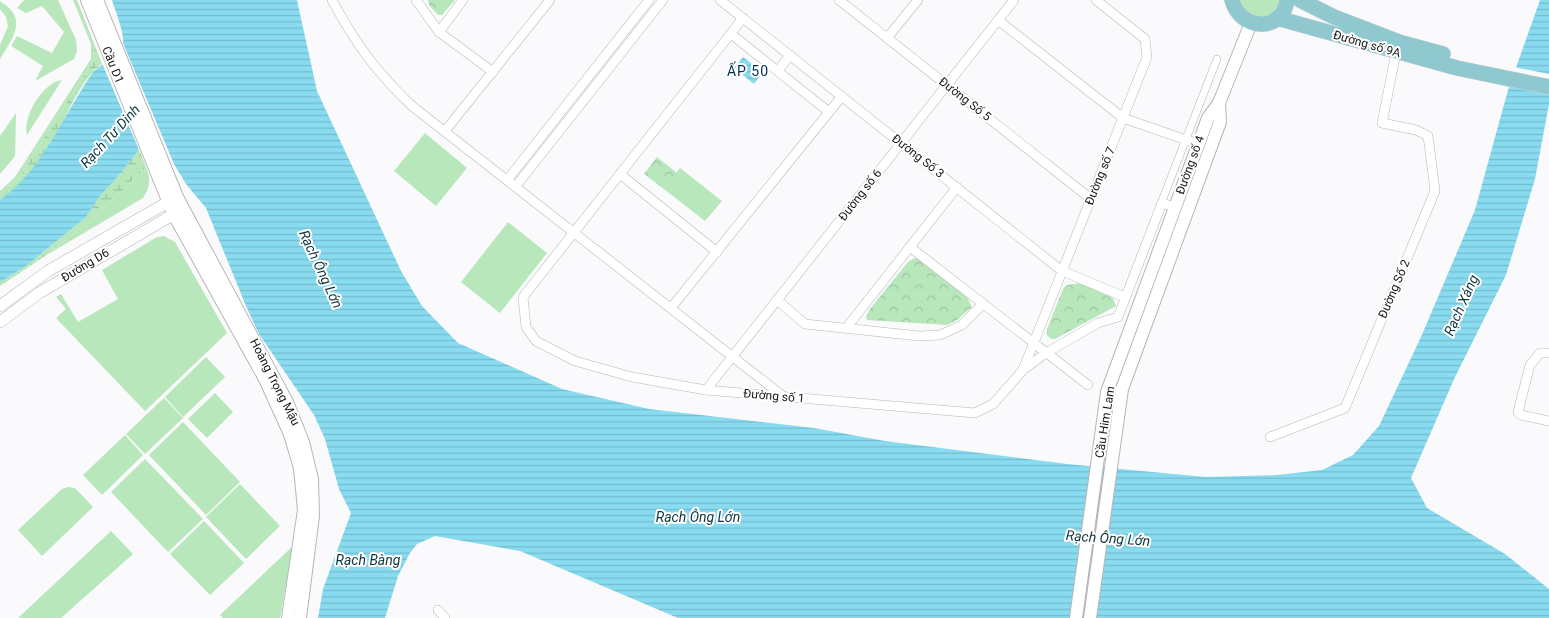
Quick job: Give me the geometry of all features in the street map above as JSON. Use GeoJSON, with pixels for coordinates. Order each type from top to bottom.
{"type":"FeatureCollection","features":[{"type":"Feature","properties":{"kind":"main road"},"geometry":{"type":"LineString","coordinates":[[87,0],[98,16]]}},
{"type":"Feature","properties":{"kind":"main road"},"geometry":{"type":"LineString","coordinates":[[97,0],[98,16]]}},
{"type":"Feature","properties":{"kind":"main road"},"geometry":{"type":"LineString","coordinates":[[1218,0],[1233,4],[1242,18],[1251,23],[1260,24],[1277,18],[1283,12],[1287,0]]}},
{"type":"Feature","properties":{"kind":"main road","name":"Đường số 9A"},"geometry":{"type":"LineString","coordinates":[[1300,0],[1316,10],[1458,64]]}},
{"type":"Feature","properties":{"kind":"main road","name":"Cầu D1"},"geometry":{"type":"LineString","coordinates":[[98,16],[160,167]]}},
{"type":"Feature","properties":{"kind":"main road","name":"Đường số 9A"},"geometry":{"type":"LineString","coordinates":[[1277,18],[1396,52],[1458,64]]}},
{"type":"Feature","properties":{"kind":"main road","name":"Đường số 4"},"geometry":{"type":"LineString","coordinates":[[1175,206],[1192,142],[1219,102],[1251,23]]}},
{"type":"Feature","properties":{"kind":"main road"},"geometry":{"type":"LineString","coordinates":[[1458,64],[1549,78]]}},
{"type":"Feature","properties":{"kind":"main road"},"geometry":{"type":"LineString","coordinates":[[1458,64],[1549,87]]}},
{"type":"Feature","properties":{"kind":"main road","name":"Đường số 4"},"geometry":{"type":"LineString","coordinates":[[1188,210],[1220,122],[1219,102]]}},
{"type":"Feature","properties":{"kind":"main road","name":"Hoàng Trọng Mậu"},"geometry":{"type":"LineString","coordinates":[[160,167],[176,205],[265,379],[290,434],[300,468],[304,510],[300,618]]}},
{"type":"Feature","properties":{"kind":"main road","name":"Cầu Him Lam"},"geometry":{"type":"LineString","coordinates":[[1076,618],[1108,392],[1175,206]]}},
{"type":"Feature","properties":{"kind":"main road","name":"Cầu Him Lam"},"geometry":{"type":"LineString","coordinates":[[1090,618],[1122,389],[1188,210]]}},
{"type":"Feature","properties":{"kind":"main road","name":"Hoàng Trọng Mậu"},"geometry":{"type":"LineString","coordinates":[[288,618],[300,585]]}},
{"type":"Feature","properties":{"kind":"street"},"geometry":{"type":"LineString","coordinates":[[332,0],[362,52],[383,78],[412,106],[784,397]]}},
{"type":"Feature","properties":{"kind":"street"},"geometry":{"type":"LineString","coordinates":[[416,0],[439,32],[493,72]]}},
{"type":"Feature","properties":{"kind":"street"},"geometry":{"type":"LineString","coordinates":[[439,32],[463,0]]}},
{"type":"Feature","properties":{"kind":"street"},"geometry":{"type":"LineString","coordinates":[[445,131],[550,0]]}},
{"type":"Feature","properties":{"kind":"street"},"geometry":{"type":"LineString","coordinates":[[508,180],[649,0]]}},
{"type":"Feature","properties":{"kind":"street"},"geometry":{"type":"LineString","coordinates":[[516,186],[663,0]]}},
{"type":"Feature","properties":{"kind":"street","name":"Đường Số 3"},"geometry":{"type":"LineString","coordinates":[[720,0],[1062,270],[1125,298]]}},
{"type":"Feature","properties":{"kind":"street","name":"Đường Số 5"},"geometry":{"type":"LineString","coordinates":[[839,0],[1091,198]]}},
{"type":"Feature","properties":{"kind":"street"},"geometry":{"type":"LineString","coordinates":[[887,38],[918,0]]}},
{"type":"Feature","properties":{"kind":"street","name":"Đường số 6"},"geometry":{"type":"LineString","coordinates":[[706,390],[1014,0]]}},
{"type":"Feature","properties":{"kind":"street","name":"Đường số 7"},"geometry":{"type":"LineString","coordinates":[[1023,370],[1147,58],[1145,39],[1096,0]]}},
{"type":"Feature","properties":{"kind":"street","name":"Đường số 1"},"geometry":{"type":"LineString","coordinates":[[743,18],[523,297],[526,328],[536,341],[575,361],[632,377],[706,390],[975,413],[993,404],[1023,370],[1046,353],[1098,323],[1118,318],[1125,298]]}},
{"type":"Feature","properties":{"kind":"street"},"geometry":{"type":"LineString","coordinates":[[998,20],[1123,118],[1192,142]]}},
{"type":"Feature","properties":{"kind":"street"},"geometry":{"type":"LineString","coordinates":[[731,34],[829,112]]}},
{"type":"Feature","properties":{"kind":"street","name":"Đường Số 2"},"geometry":{"type":"LineString","coordinates":[[1270,437],[1345,408],[1435,191],[1428,136],[1416,130],[1382,124],[1396,52]]}},
{"type":"Feature","properties":{"kind":"street"},"geometry":{"type":"LineString","coordinates":[[778,72],[790,56]]}},
{"type":"Feature","properties":{"kind":"street"},"geometry":{"type":"LineString","coordinates":[[1125,298],[1192,142],[1217,59]]}},
{"type":"Feature","properties":{"kind":"street"},"geometry":{"type":"LineString","coordinates":[[671,308],[842,96]]}},
{"type":"Feature","properties":{"kind":"street"},"geometry":{"type":"LineString","coordinates":[[620,174],[716,252]]}},
{"type":"Feature","properties":{"kind":"street"},"geometry":{"type":"LineString","coordinates":[[847,327],[957,187]]}},
{"type":"Feature","properties":{"kind":"street","name":"Đường số 4"},"geometry":{"type":"LineString","coordinates":[[1125,298],[1162,203],[1175,206]]}},
{"type":"Feature","properties":{"kind":"street","name":"Đường D6"},"geometry":{"type":"LineString","coordinates":[[0,306],[48,271],[176,205]]}},
{"type":"Feature","properties":{"kind":"street","name":"Đường D6"},"geometry":{"type":"LineString","coordinates":[[0,322],[39,293],[176,205]]}},
{"type":"Feature","properties":{"kind":"street"},"geometry":{"type":"LineString","coordinates":[[910,247],[1088,385]]}},
{"type":"Feature","properties":{"kind":"street"},"geometry":{"type":"LineString","coordinates":[[777,300],[805,324],[919,336],[940,335],[962,325],[983,304]]}},
{"type":"Feature","properties":{"kind":"street"},"geometry":{"type":"LineString","coordinates":[[1549,353],[1540,353],[1533,360],[1518,412],[1521,415],[1549,421]]}},
{"type":"Feature","properties":{"kind":"street"},"geometry":{"type":"LineString","coordinates":[[438,610],[445,618]]}},
{"type":"Feature","properties":{"kind":"green space"},"geometry":{"type":"Polygon","coordinates":[[[24,0],[58,0],[76,40],[77,51],[74,59],[35,81],[43,66],[11,46],[17,36],[52,53],[64,32],[42,6],[26,13],[17,8],[24,0]]]}},
{"type":"Feature","properties":{"kind":"green space"},"geometry":{"type":"Polygon","coordinates":[[[73,0],[77,0],[95,46],[92,63],[19,177],[0,194],[0,191],[15,177],[91,59],[91,44],[73,0]]]}},
{"type":"Feature","properties":{"kind":"green space"},"geometry":{"type":"Polygon","coordinates":[[[428,0],[455,0],[442,15],[438,15],[429,5],[428,0]]]}},
{"type":"Feature","properties":{"kind":"green space"},"geometry":{"type":"Polygon","coordinates":[[[1240,0],[1281,0],[1274,13],[1261,17],[1248,13],[1240,0]]]}},
{"type":"Feature","properties":{"kind":"green space"},"geometry":{"type":"Polygon","coordinates":[[[0,1],[14,15],[16,28],[10,43],[0,59],[0,45],[8,26],[6,17],[0,9],[0,1]]]}},
{"type":"Feature","properties":{"kind":"green space"},"geometry":{"type":"Polygon","coordinates":[[[95,46],[102,64],[82,87],[46,153],[25,179],[0,200],[0,194],[19,177],[92,63],[95,46]]]}},
{"type":"Feature","properties":{"kind":"green space"},"geometry":{"type":"Polygon","coordinates":[[[62,80],[27,135],[28,119],[36,101],[48,87],[62,80]]]}},
{"type":"Feature","properties":{"kind":"green space"},"geometry":{"type":"Polygon","coordinates":[[[16,113],[15,156],[0,174],[0,136],[16,113]]]}},
{"type":"Feature","properties":{"kind":"green space"},"geometry":{"type":"Polygon","coordinates":[[[425,133],[467,168],[436,206],[394,171],[425,133]]]}},
{"type":"Feature","properties":{"kind":"green space"},"geometry":{"type":"Polygon","coordinates":[[[139,149],[146,167],[100,213],[45,256],[0,286],[0,282],[26,266],[86,217],[100,196],[139,149]]]}},
{"type":"Feature","properties":{"kind":"green space"},"geometry":{"type":"Polygon","coordinates":[[[657,157],[677,173],[664,189],[644,174],[657,157]]]}},
{"type":"Feature","properties":{"kind":"green space"},"geometry":{"type":"Polygon","coordinates":[[[146,167],[149,183],[143,198],[45,256],[100,213],[146,167]]]}},
{"type":"Feature","properties":{"kind":"green space"},"geometry":{"type":"Polygon","coordinates":[[[680,168],[722,201],[705,221],[664,189],[680,168]]]}},
{"type":"Feature","properties":{"kind":"green space"},"geometry":{"type":"Polygon","coordinates":[[[508,222],[547,253],[500,313],[461,282],[508,222]]]}},
{"type":"Feature","properties":{"kind":"green space"},"geometry":{"type":"Polygon","coordinates":[[[164,236],[175,242],[227,333],[145,411],[56,318],[66,309],[56,297],[61,294],[78,322],[118,299],[102,270],[157,237],[164,236]]]}},
{"type":"Feature","properties":{"kind":"green space"},"geometry":{"type":"Polygon","coordinates":[[[914,258],[919,259],[967,297],[972,307],[957,320],[947,325],[867,320],[866,316],[870,309],[907,263],[914,258]]]}},
{"type":"Feature","properties":{"kind":"green space"},"geometry":{"type":"Polygon","coordinates":[[[1080,283],[1113,298],[1116,306],[1055,339],[1051,339],[1047,335],[1047,329],[1063,289],[1067,285],[1080,283]]]}},
{"type":"Feature","properties":{"kind":"green space"},"geometry":{"type":"Polygon","coordinates":[[[206,357],[225,377],[183,417],[165,397],[206,357]]]}},
{"type":"Feature","properties":{"kind":"green space"},"geometry":{"type":"Polygon","coordinates":[[[215,393],[233,412],[207,438],[188,419],[215,393]]]}},
{"type":"Feature","properties":{"kind":"green space"},"geometry":{"type":"Polygon","coordinates":[[[164,398],[183,418],[145,454],[126,434],[164,398]]]}},
{"type":"Feature","properties":{"kind":"green space"},"geometry":{"type":"Polygon","coordinates":[[[183,422],[240,482],[206,515],[149,455],[183,422]]]}},
{"type":"Feature","properties":{"kind":"green space"},"geometry":{"type":"Polygon","coordinates":[[[125,435],[143,455],[102,495],[83,475],[125,435]]]}},
{"type":"Feature","properties":{"kind":"green space"},"geometry":{"type":"Polygon","coordinates":[[[145,459],[203,519],[168,552],[111,492],[145,459]]]}},
{"type":"Feature","properties":{"kind":"green space"},"geometry":{"type":"Polygon","coordinates":[[[240,484],[280,526],[246,559],[206,517],[240,484]]]}},
{"type":"Feature","properties":{"kind":"green space"},"geometry":{"type":"Polygon","coordinates":[[[68,487],[75,488],[93,507],[42,556],[18,530],[62,489],[68,487]]]}},
{"type":"Feature","properties":{"kind":"green space"},"geometry":{"type":"Polygon","coordinates":[[[204,521],[244,563],[210,595],[170,554],[204,521]]]}},
{"type":"Feature","properties":{"kind":"green space"},"geometry":{"type":"Polygon","coordinates":[[[111,531],[133,554],[61,618],[18,618],[111,531]]]}},
{"type":"Feature","properties":{"kind":"green space"},"geometry":{"type":"Polygon","coordinates":[[[293,546],[280,618],[223,618],[220,615],[293,546]]]}},
{"type":"Feature","properties":{"kind":"water","name":"Rạch Ông Lớn"},"geometry":{"type":"Polygon","coordinates":[[[112,0],[297,0],[317,91],[401,271],[422,306],[458,343],[562,389],[649,409],[814,428],[885,441],[1067,464],[1206,477],[1277,475],[1322,470],[1353,455],[1379,426],[1421,337],[1475,210],[1508,90],[1540,0],[1549,0],[1549,104],[1535,179],[1506,275],[1455,377],[1411,478],[1427,508],[1505,554],[1549,589],[1549,618],[678,618],[520,551],[435,536],[417,544],[410,553],[398,576],[385,618],[318,618],[323,589],[351,513],[339,489],[325,439],[314,415],[259,334],[206,208],[186,184],[165,149],[148,138],[100,196],[86,217],[26,266],[0,282],[0,200],[29,173],[40,158],[91,75],[121,49],[123,35],[112,0]]]}},
{"type":"Feature","properties":{"kind":"water"},"geometry":{"type":"Polygon","coordinates":[[[743,57],[763,72],[754,84],[734,68],[743,57]]]}},
{"type":"Feature","properties":{"kind":"pier"},"geometry":{"type":"Polygon","coordinates":[[[117,29],[173,165],[163,150],[149,141],[140,152],[101,61],[117,52],[121,43],[117,29]]]}},
{"type":"Feature","properties":{"kind":"pier"},"geometry":{"type":"Polygon","coordinates":[[[1514,67],[1549,74],[1549,93],[1507,84],[1514,67]]]}},
{"type":"Feature","properties":{"kind":"district","name":"ẤP 50"},"geometry":{"type":"Point","coordinates":[748,71]}},
{"type":"Feature","properties":{"kind":"water label","name":"Rạch Tư Dinh"},"geometry":{"type":"Point","coordinates":[110,136]}},
{"type":"Feature","properties":{"kind":"water label","name":"Rạch Xáng"},"geometry":{"type":"Point","coordinates":[1461,305]}},
{"type":"Feature","properties":{"kind":"water label","name":"Rạch Bàng"},"geometry":{"type":"Point","coordinates":[368,560]}}]}
